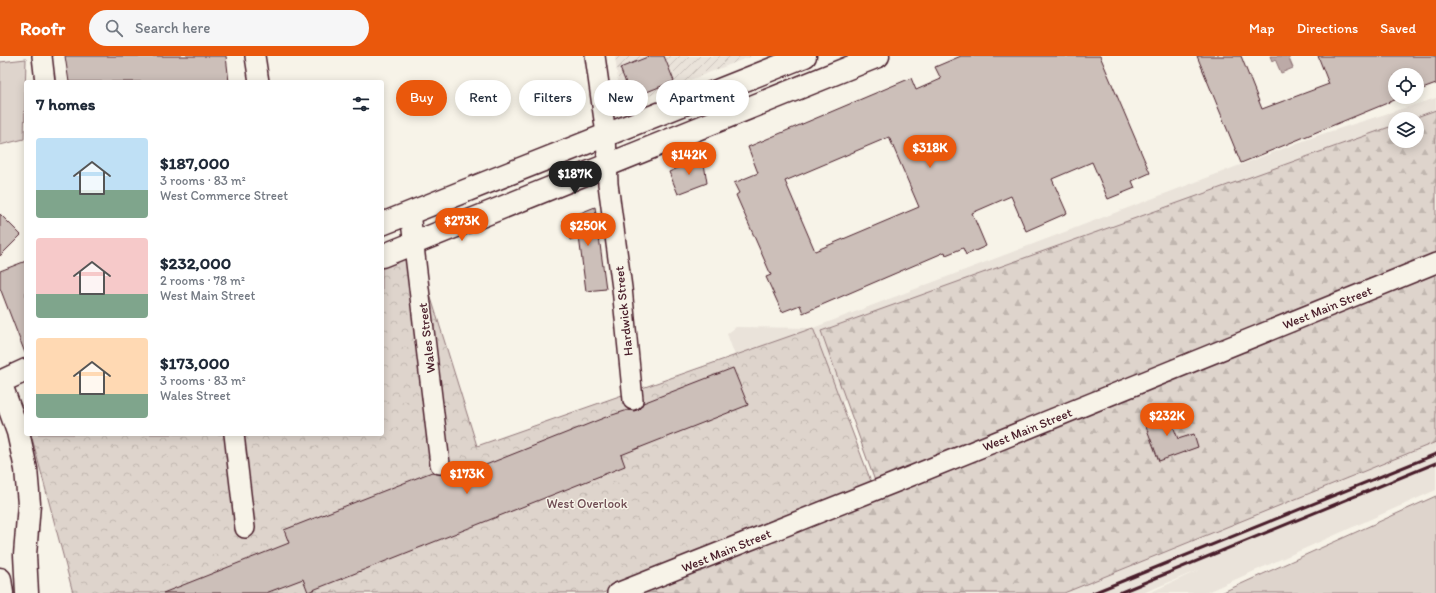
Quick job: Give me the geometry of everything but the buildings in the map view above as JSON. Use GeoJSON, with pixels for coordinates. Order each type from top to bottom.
{"type":"FeatureCollection","features":[{"type":"Feature","properties":{"kind":"main road"},"geometry":{"type":"LineString","coordinates":[[384,223],[606,134],[781,61],[805,56]]}},
{"type":"Feature","properties":{"kind":"main road"},"geometry":{"type":"LineString","coordinates":[[384,255],[878,56]]}},
{"type":"Feature","properties":{"kind":"main road"},"geometry":{"type":"LineString","coordinates":[[24,371],[0,382],[12,407],[26,469],[29,504],[25,555],[27,593]]}},
{"type":"Feature","properties":{"kind":"main road"},"geometry":{"type":"LineString","coordinates":[[0,579],[2,593]]}},
{"type":"Feature","properties":{"kind":"street"},"geometry":{"type":"LineString","coordinates":[[42,56],[45,80]]}},
{"type":"Feature","properties":{"kind":"street"},"geometry":{"type":"LineString","coordinates":[[255,56],[259,80]]}},
{"type":"Feature","properties":{"kind":"street","name":"Hardwick Street"},"geometry":{"type":"LineString","coordinates":[[595,56],[606,134],[608,184],[622,288],[633,400]]}},
{"type":"Feature","properties":{"kind":"street"},"geometry":{"type":"LineString","coordinates":[[781,61],[792,90]]}},
{"type":"Feature","properties":{"kind":"street","name":"Wales Street"},"geometry":{"type":"LineString","coordinates":[[410,213],[440,464]]}},
{"type":"Feature","properties":{"kind":"street","name":"West Main Street"},"geometry":{"type":"LineString","coordinates":[[618,593],[894,484],[1436,263]]}},
{"type":"Feature","properties":{"kind":"street"},"geometry":{"type":"LineString","coordinates":[[234,436],[246,528]]}},
{"type":"Feature","properties":{"kind":"shaded area"},"geometry":{"type":"Polygon","coordinates":[[[615,56],[752,56],[690,80],[656,80],[656,93],[648,96],[648,80],[618,80],[615,56]]]}},
{"type":"Feature","properties":{"kind":"shaded area"},"geometry":{"type":"Polygon","coordinates":[[[1270,56],[1288,56],[1293,68],[1281,73],[1275,59],[1272,61],[1270,56]]]}},
{"type":"Feature","properties":{"kind":"shaded area"},"geometry":{"type":"Polygon","coordinates":[[[1436,98],[1436,175],[799,418],[760,424],[727,334],[736,327],[813,328],[1319,135],[1388,113],[1388,148],[1424,148],[1424,112],[1392,112],[1417,104],[1424,104],[1424,102],[1436,98]]]}},
{"type":"Feature","properties":{"kind":"shaded area"},"geometry":{"type":"Polygon","coordinates":[[[1436,395],[1436,490],[1205,593],[1149,593],[1201,569],[1143,593],[927,593],[1436,395]]]}},
{"type":"Feature","properties":{"kind":"green space"},"geometry":{"type":"Polygon","coordinates":[[[26,59],[25,80],[24,80],[24,139],[0,145],[0,62],[26,59]]]}},
{"type":"Feature","properties":{"kind":"green space"},"geometry":{"type":"Polygon","coordinates":[[[1436,110],[1436,442],[1064,593],[640,593],[880,495],[821,331],[1388,128],[1388,148],[1424,148],[1424,114],[1436,110]]]}},
{"type":"Feature","properties":{"kind":"green space","name":"West Overlook"},"geometry":{"type":"Polygon","coordinates":[[[414,243],[477,446],[813,328],[872,484],[603,593],[73,593],[32,436],[384,436],[384,257],[414,243]]]}},
{"type":"Feature","properties":{"kind":"green space"},"geometry":{"type":"Polygon","coordinates":[[[1436,496],[1436,593],[1221,593],[1436,496]]]}},
{"type":"Feature","properties":{"kind":"railway"},"geometry":{"type":"LineString","coordinates":[[1093,593],[1436,454]]}},
{"type":"Feature","properties":{"kind":"railway"},"geometry":{"type":"LineString","coordinates":[[1119,593],[1436,463]]}}]}
